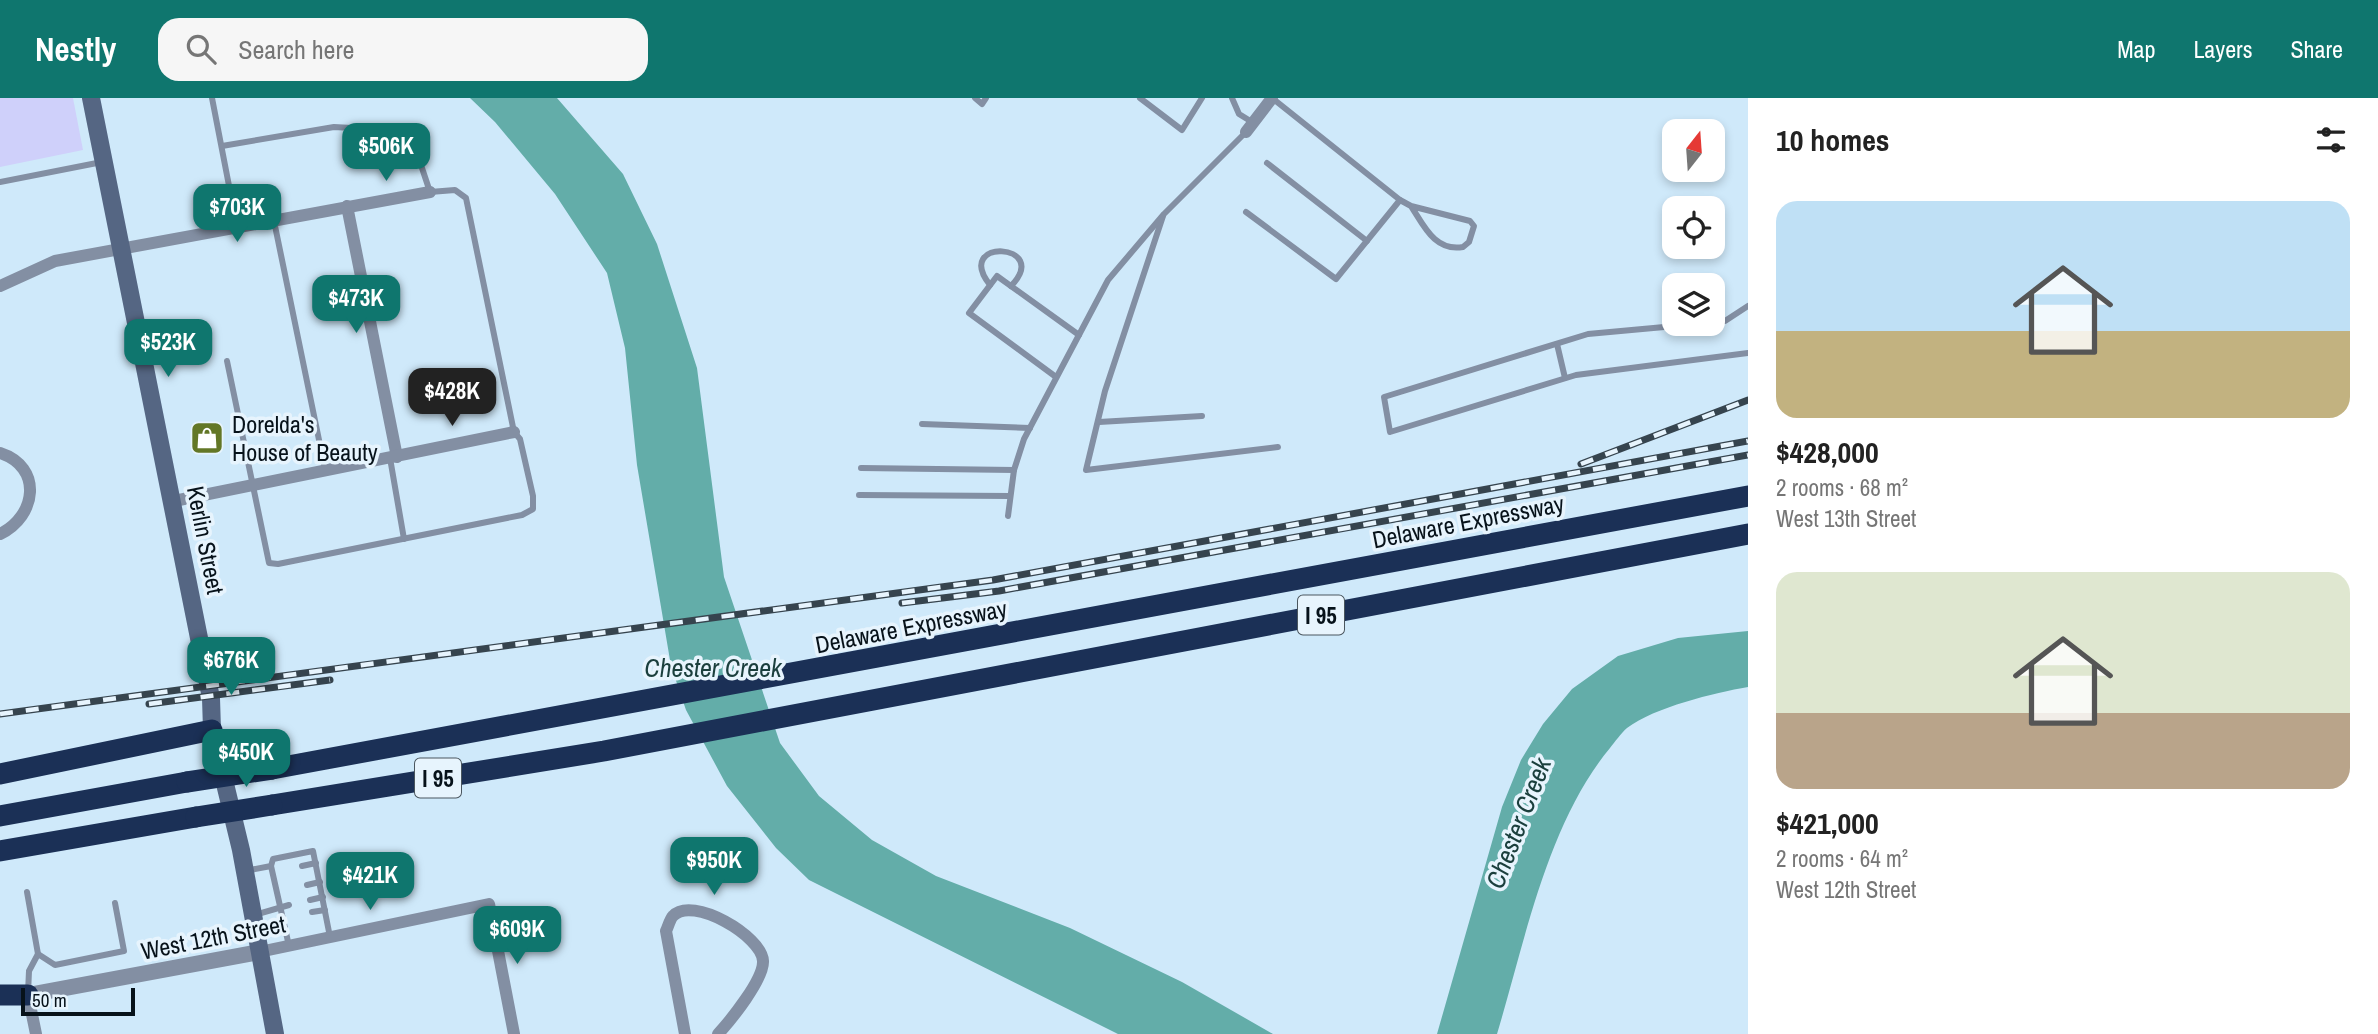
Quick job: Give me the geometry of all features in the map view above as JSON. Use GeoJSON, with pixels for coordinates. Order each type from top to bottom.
{"type":"FeatureCollection","features":[{"type":"Feature","properties":{"kind":"highway","name":"Delaware Expressway"},"geometry":{"type":"LineString","coordinates":[[0,816],[585,713],[1748,496]]}},
{"type":"Feature","properties":{"kind":"highway","name":"I 95"},"geometry":{"type":"LineString","coordinates":[[0,851],[604,751],[1748,534]]}},
{"type":"Feature","properties":{"kind":"highway"},"geometry":{"type":"LineString","coordinates":[[0,774],[212,730]]}},
{"type":"Feature","properties":{"kind":"highway"},"geometry":{"type":"LineString","coordinates":[[0,995],[28,995]]}},
{"type":"Feature","properties":{"kind":"main road","name":"Kerlin Street"},"geometry":{"type":"LineString","coordinates":[[91,98],[174,501],[211,698],[212,730],[245,872],[275,1034]]}},
{"type":"Feature","properties":{"kind":"street"},"geometry":{"type":"LineString","coordinates":[[1249,127],[1272,98]]}},
{"type":"Feature","properties":{"kind":"street"},"geometry":{"type":"LineString","coordinates":[[0,286],[55,261],[430,192]]}},
{"type":"Feature","properties":{"kind":"street"},"geometry":{"type":"LineString","coordinates":[[347,206],[393,457]]}},
{"type":"Feature","properties":{"kind":"street"},"geometry":{"type":"LineString","coordinates":[[174,501],[514,432]]}},
{"type":"Feature","properties":{"kind":"street"},"geometry":{"type":"LineString","coordinates":[[0,453],[11,457],[22,468],[29,479],[30,492],[28,505],[19,524],[0,534]]}},
{"type":"Feature","properties":{"kind":"street","name":"West 12th Street"},"geometry":{"type":"LineString","coordinates":[[28,995],[259,952],[489,904],[514,1034]]}},
{"type":"Feature","properties":{"kind":"street"},"geometry":{"type":"LineString","coordinates":[[685,1034],[666,930],[672,916],[684,909],[711,913],[750,937],[761,949],[764,962],[760,975],[718,1034]]}},
{"type":"Feature","properties":{"kind":"street"},"geometry":{"type":"LineString","coordinates":[[28,995],[36,1034]]}},
{"type":"Feature","properties":{"kind":"lane"},"geometry":{"type":"LineString","coordinates":[[212,98],[237,227]]}},
{"type":"Feature","properties":{"kind":"lane"},"geometry":{"type":"LineString","coordinates":[[975,98],[982,104],[986,98]]}},
{"type":"Feature","properties":{"kind":"lane"},"geometry":{"type":"LineString","coordinates":[[1140,98],[1182,130],[1202,98]]}},
{"type":"Feature","properties":{"kind":"lane"},"geometry":{"type":"LineString","coordinates":[[1008,516],[1014,470],[1030,429],[1108,280],[1164,214],[1249,127],[1232,98]]}},
{"type":"Feature","properties":{"kind":"lane"},"geometry":{"type":"LineString","coordinates":[[1272,98],[1400,200],[1411,206],[1470,221],[1474,226],[1469,242],[1463,247],[1443,246],[1432,238],[1411,206]]}},
{"type":"Feature","properties":{"kind":"lane"},"geometry":{"type":"LineString","coordinates":[[222,146],[334,127],[352,128],[420,162],[430,192],[455,190],[466,198],[514,432],[520,439],[533,496],[533,509],[522,515],[272,565],[266,558],[227,361]]}},
{"type":"Feature","properties":{"kind":"lane"},"geometry":{"type":"LineString","coordinates":[[0,182],[104,162]]}},
{"type":"Feature","properties":{"kind":"lane"},"geometry":{"type":"LineString","coordinates":[[1267,163],[1367,241]]}},
{"type":"Feature","properties":{"kind":"lane"},"geometry":{"type":"LineString","coordinates":[[1246,212],[1336,279],[1400,200]]}},
{"type":"Feature","properties":{"kind":"lane"},"geometry":{"type":"LineString","coordinates":[[1164,214],[1105,391],[1086,470],[1278,447]]}},
{"type":"Feature","properties":{"kind":"lane"},"geometry":{"type":"LineString","coordinates":[[274,221],[326,471]]}},
{"type":"Feature","properties":{"kind":"lane"},"geometry":{"type":"LineString","coordinates":[[990,285],[983,276],[982,265],[987,256],[997,250],[1008,250],[1017,257],[1021,267],[1019,278],[1011,286]]}},
{"type":"Feature","properties":{"kind":"lane"},"geometry":{"type":"LineString","coordinates":[[1056,377],[969,313],[997,276],[1079,335]]}},
{"type":"Feature","properties":{"kind":"lane"},"geometry":{"type":"LineString","coordinates":[[1725,321],[1748,306]]}},
{"type":"Feature","properties":{"kind":"lane"},"geometry":{"type":"LineString","coordinates":[[1662,327],[1588,334],[1384,397],[1390,432],[1565,378],[1748,353]]}},
{"type":"Feature","properties":{"kind":"lane"},"geometry":{"type":"LineString","coordinates":[[1557,344],[1565,378]]}},
{"type":"Feature","properties":{"kind":"lane"},"geometry":{"type":"LineString","coordinates":[[1099,422],[1202,416]]}},
{"type":"Feature","properties":{"kind":"lane"},"geometry":{"type":"LineString","coordinates":[[922,424],[1030,429]]}},
{"type":"Feature","properties":{"kind":"lane"},"geometry":{"type":"LineString","coordinates":[[393,457],[404,539]]}},
{"type":"Feature","properties":{"kind":"lane"},"geometry":{"type":"LineString","coordinates":[[861,468],[1014,470]]}},
{"type":"Feature","properties":{"kind":"lane"},"geometry":{"type":"LineString","coordinates":[[859,495],[1010,496]]}},
{"type":"Feature","properties":{"kind":"lane"},"geometry":{"type":"LineString","coordinates":[[289,946],[287,917],[281,908],[277,892],[272,869],[273,859],[313,851],[330,937]]}},
{"type":"Feature","properties":{"kind":"lane"},"geometry":{"type":"LineString","coordinates":[[302,866],[316,863]]}},
{"type":"Feature","properties":{"kind":"lane"},"geometry":{"type":"LineString","coordinates":[[245,872],[272,869],[282,871]]}},
{"type":"Feature","properties":{"kind":"lane"},"geometry":{"type":"LineString","coordinates":[[307,885],[320,882]]}},
{"type":"Feature","properties":{"kind":"lane"},"geometry":{"type":"LineString","coordinates":[[277,892],[286,890]]}},
{"type":"Feature","properties":{"kind":"lane"},"geometry":{"type":"LineString","coordinates":[[27,892],[38,954],[29,971],[28,995]]}},
{"type":"Feature","properties":{"kind":"lane"},"geometry":{"type":"LineString","coordinates":[[310,900],[323,897]]}},
{"type":"Feature","properties":{"kind":"lane"},"geometry":{"type":"LineString","coordinates":[[38,954],[55,965],[124,951],[114,903]]}},
{"type":"Feature","properties":{"kind":"lane"},"geometry":{"type":"LineString","coordinates":[[253,915],[289,905]]}},
{"type":"Feature","properties":{"kind":"lane"},"geometry":{"type":"LineString","coordinates":[[312,912],[325,910]]}},
{"type":"Feature","properties":{"kind":"shaded area"},"geometry":{"type":"Polygon","coordinates":[[[0,98],[73,98],[83,150],[0,167],[0,98]]]}},
{"type":"Feature","properties":{"kind":"water","name":"Chester Creek"},"geometry":{"type":"Polygon","coordinates":[[[470,98],[557,98],[623,174],[657,244],[697,368],[724,577],[780,743],[819,796],[872,840],[936,876],[1070,928],[1182,982],[1273,1034],[1118,1034],[809,880],[776,848],[727,786],[686,710],[671,666],[637,465],[625,348],[607,273],[555,194],[495,122],[470,98]]]}},
{"type":"Feature","properties":{"kind":"water","name":"Chester Creek"},"geometry":{"type":"Polygon","coordinates":[[[1748,631],[1748,687],[1685,702],[1639,720],[1623,732],[1588,778],[1554,847],[1540,885],[1497,1034],[1437,1034],[1502,807],[1521,760],[1543,724],[1572,689],[1618,656],[1678,638],[1748,631]]]}},
{"type":"Feature","properties":{"kind":"railway"},"geometry":{"type":"LineString","coordinates":[[1581,464],[1748,400]]}},
{"type":"Feature","properties":{"kind":"railway"},"geometry":{"type":"LineString","coordinates":[[0,714],[993,580],[1748,441]]}},
{"type":"Feature","properties":{"kind":"railway"},"geometry":{"type":"LineString","coordinates":[[902,603],[999,591],[1748,455]]}},
{"type":"Feature","properties":{"kind":"railway"},"geometry":{"type":"LineString","coordinates":[[149,704],[330,680]]}},
{"type":"Feature","properties":{"kind":"place","name":"Dorelda's House of Beauty"},"geometry":{"type":"Point","coordinates":[207,438]}}]}
